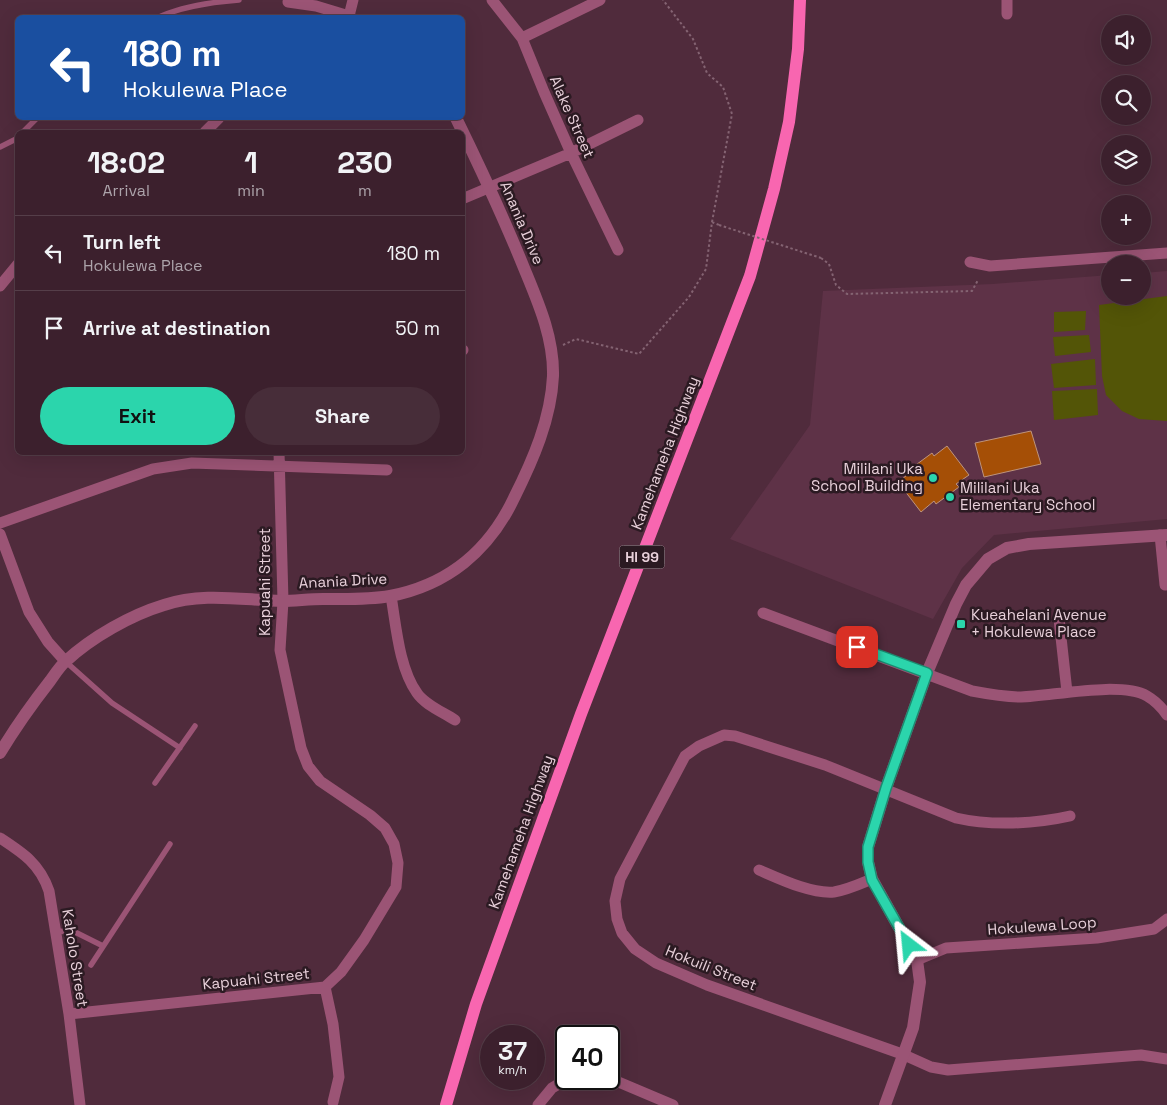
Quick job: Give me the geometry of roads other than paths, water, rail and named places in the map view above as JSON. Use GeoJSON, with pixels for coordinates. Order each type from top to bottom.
{"type":"FeatureCollection","features":[{"type":"Feature","properties":{"kind":"main road","name":"Kamehameha Highway"},"geometry":{"type":"LineString","coordinates":[[446,1105],[476,1004],[578,724],[750,276],[774,189],[789,122],[798,49],[800,0]]}},
{"type":"Feature","properties":{"kind":"street"},"geometry":{"type":"LineString","coordinates":[[350,15],[353,0]]}},
{"type":"Feature","properties":{"kind":"street","name":"Alake Street"},"geometry":{"type":"LineString","coordinates":[[492,0],[522,38],[571,153],[618,250]]}},
{"type":"Feature","properties":{"kind":"street"},"geometry":{"type":"LineString","coordinates":[[522,38],[600,0]]}},
{"type":"Feature","properties":{"kind":"street"},"geometry":{"type":"LineString","coordinates":[[1007,0],[1007,14]]}},
{"type":"Feature","properties":{"kind":"street"},"geometry":{"type":"LineString","coordinates":[[285,1],[316,6],[344,15]]}},
{"type":"Feature","properties":{"kind":"street"},"geometry":{"type":"LineString","coordinates":[[208,130],[218,120]]}},
{"type":"Feature","properties":{"kind":"street"},"geometry":{"type":"LineString","coordinates":[[465,198],[571,153],[638,120]]}},
{"type":"Feature","properties":{"kind":"street","name":"Anania Drive"},"geometry":{"type":"LineString","coordinates":[[0,753],[34,700],[65,661],[96,638],[122,623],[165,604],[210,597],[283,601],[351,600],[391,596],[427,586],[471,559],[505,517],[527,472],[541,435],[551,400],[553,374],[551,351],[544,318],[491,188],[465,136]]}},
{"type":"Feature","properties":{"kind":"street"},"geometry":{"type":"LineString","coordinates":[[970,262],[990,266],[1167,253]]}},
{"type":"Feature","properties":{"kind":"street"},"geometry":{"type":"LineString","coordinates":[[0,286],[15,268]]}},
{"type":"Feature","properties":{"kind":"street","name":"Kapuahi Street"},"geometry":{"type":"LineString","coordinates":[[69,1014],[325,987],[341,972],[364,940],[396,887],[398,863],[394,844],[385,828],[370,815],[320,780],[308,766],[302,748],[280,650],[283,601],[279,455]]}},
{"type":"Feature","properties":{"kind":"street"},"geometry":{"type":"LineString","coordinates":[[0,523],[153,469],[192,464],[278,465],[387,470]]}},
{"type":"Feature","properties":{"kind":"street"},"geometry":{"type":"LineString","coordinates":[[0,534],[29,612],[48,642],[65,661]]}},
{"type":"Feature","properties":{"kind":"street"},"geometry":{"type":"LineString","coordinates":[[885,1105],[913,1028],[920,982],[917,960],[872,880],[868,862],[868,847],[886,788],[927,673],[966,585],[988,559],[1007,548],[1029,544],[1164,535],[1165,585]]}},
{"type":"Feature","properties":{"kind":"street"},"geometry":{"type":"LineString","coordinates":[[391,596],[407,674],[417,694],[455,720]]}},
{"type":"Feature","properties":{"kind":"street"},"geometry":{"type":"LineString","coordinates":[[763,612],[972,690],[997,696],[1022,697],[1066,692],[1133,691],[1147,696],[1167,714]]}},
{"type":"Feature","properties":{"kind":"street"},"geometry":{"type":"LineString","coordinates":[[1059,620],[1066,692]]}},
{"type":"Feature","properties":{"kind":"street","name":"Hokuili Street"},"geometry":{"type":"LineString","coordinates":[[1070,816],[1049,821],[974,822],[956,818],[825,764],[756,741],[724,735],[699,746],[685,756],[620,879],[615,901],[617,919],[622,933],[635,949],[656,963],[707,985],[902,1054],[931,1067],[948,1070],[1141,1055],[1167,1059]]}},
{"type":"Feature","properties":{"kind":"street","name":"Kaholo Street"},"geometry":{"type":"LineString","coordinates":[[0,838],[33,861],[44,877],[49,891],[69,1014],[80,1105]]}},
{"type":"Feature","properties":{"kind":"street"},"geometry":{"type":"LineString","coordinates":[[759,870],[788,882],[822,892],[836,892],[872,880]]}},
{"type":"Feature","properties":{"kind":"street","name":"Hokulewa Loop"},"geometry":{"type":"LineString","coordinates":[[917,960],[946,948],[1097,938],[1154,929],[1167,919]]}},
{"type":"Feature","properties":{"kind":"street"},"geometry":{"type":"LineString","coordinates":[[325,987],[333,1024],[339,1077],[333,1102]]}},
{"type":"Feature","properties":{"kind":"street"},"geometry":{"type":"LineString","coordinates":[[620,1083],[670,1105]]}},
{"type":"Feature","properties":{"kind":"street"},"geometry":{"type":"LineString","coordinates":[[538,1105],[555,1086]]}},
{"type":"Feature","properties":{"kind":"lane"},"geometry":{"type":"LineString","coordinates":[[163,15],[213,2],[240,0]]}},
{"type":"Feature","properties":{"kind":"lane"},"geometry":{"type":"LineString","coordinates":[[25,130],[35,120]]}},
{"type":"Feature","properties":{"kind":"lane"},"geometry":{"type":"LineString","coordinates":[[0,147],[15,140]]}},
{"type":"Feature","properties":{"kind":"lane"},"geometry":{"type":"LineString","coordinates":[[65,661],[112,703],[180,748]]}},
{"type":"Feature","properties":{"kind":"lane"},"geometry":{"type":"LineString","coordinates":[[155,783],[195,726]]}},
{"type":"Feature","properties":{"kind":"lane"},"geometry":{"type":"LineString","coordinates":[[91,965],[170,844]]}},
{"type":"Feature","properties":{"kind":"lane"},"geometry":{"type":"LineString","coordinates":[[56,931],[76,932],[103,946]]}},
{"type":"Feature","properties":{"kind":"place","name":"Mililani Uka School Building"},"geometry":{"type":"Point","coordinates":[933,478]}},
{"type":"Feature","properties":{"kind":"place","name":"Mililani Uka Elementary School"},"geometry":{"type":"Point","coordinates":[950,497]}},
{"type":"Feature","properties":{"kind":"place","name":"Kueahelani Avenue + Hokulewa Place"},"geometry":{"type":"Point","coordinates":[961,624]}}]}
